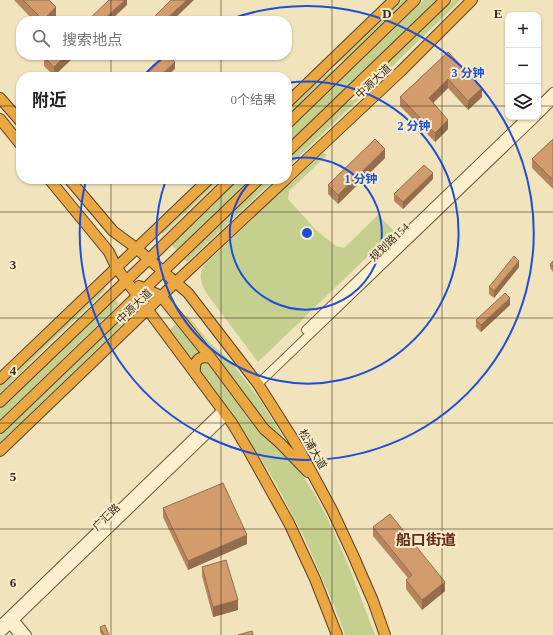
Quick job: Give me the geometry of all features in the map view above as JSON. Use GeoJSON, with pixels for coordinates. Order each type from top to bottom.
{"type":"FeatureCollection","features":[{"type":"Feature","properties":{"kind":"highway"},"geometry":{"type":"LineString","coordinates":[[292,99],[394,0]]}},
{"type":"Feature","properties":{"kind":"highway"},"geometry":{"type":"LineString","coordinates":[[292,119],[415,0]]}},
{"type":"Feature","properties":{"kind":"highway","name":"中源大道"},"geometry":{"type":"LineString","coordinates":[[292,147],[445,0]]}},
{"type":"Feature","properties":{"kind":"highway","name":"中源大道"},"geometry":{"type":"LineString","coordinates":[[292,172],[401,71],[472,0]]}},
{"type":"Feature","properties":{"kind":"highway"},"geometry":{"type":"LineString","coordinates":[[0,98],[16,116]]}},
{"type":"Feature","properties":{"kind":"highway"},"geometry":{"type":"LineString","coordinates":[[0,119],[16,139]]}},
{"type":"Feature","properties":{"kind":"highway"},"geometry":{"type":"LineString","coordinates":[[53,184],[109,252],[116,267],[126,281],[141,292],[161,296],[211,358],[264,429],[280,443],[316,481]]}},
{"type":"Feature","properties":{"kind":"highway","name":"松浦大道"},"geometry":{"type":"LineString","coordinates":[[73,184],[113,231],[136,248],[188,294],[257,381],[298,446],[332,510],[373,601],[385,635]]}},
{"type":"Feature","properties":{"kind":"highway"},"geometry":{"type":"LineString","coordinates":[[0,379],[204,184]]}},
{"type":"Feature","properties":{"kind":"highway"},"geometry":{"type":"LineString","coordinates":[[0,402],[226,184]]}},
{"type":"Feature","properties":{"kind":"highway","name":"中源大道"},"geometry":{"type":"LineString","coordinates":[[0,428],[254,184]]}},
{"type":"Feature","properties":{"kind":"highway","name":"中源大道"},"geometry":{"type":"LineString","coordinates":[[0,452],[161,296],[280,184]]}},
{"type":"Feature","properties":{"kind":"highway"},"geometry":{"type":"LineString","coordinates":[[141,292],[148,309],[232,423],[250,453],[289,523],[316,579],[337,635]]}},
{"type":"Feature","properties":{"kind":"highway"},"geometry":{"type":"LineString","coordinates":[[195,373],[195,366],[198,360],[202,357],[211,358]]}},
{"type":"Feature","properties":{"kind":"street"},"geometry":{"type":"LineString","coordinates":[[541,104],[553,92]]}},
{"type":"Feature","properties":{"kind":"street"},"geometry":{"type":"LineString","coordinates":[[541,112],[553,100]]}},
{"type":"Feature","properties":{"kind":"street"},"geometry":{"type":"LineString","coordinates":[[257,381],[524,120]]}},
{"type":"Feature","properties":{"kind":"street","name":"规划路154"},"geometry":{"type":"LineString","coordinates":[[257,381],[533,120]]}},
{"type":"Feature","properties":{"kind":"street","name":"广汇路"},"geometry":{"type":"LineString","coordinates":[[0,634],[8,621],[224,413]]}},
{"type":"Feature","properties":{"kind":"street"},"geometry":{"type":"LineString","coordinates":[[8,621],[18,635]]}},
{"type":"Feature","properties":{"kind":"street"},"geometry":{"type":"LineString","coordinates":[[8,621],[27,635]]}},
{"type":"Feature","properties":{"kind":"green space"},"geometry":{"type":"Polygon","coordinates":[[[399,0],[408,0],[347,58],[327,69],[399,0]]]}},
{"type":"Feature","properties":{"kind":"green space"},"geometry":{"type":"Polygon","coordinates":[[[424,0],[437,0],[292,139],[292,127],[424,0]]]}},
{"type":"Feature","properties":{"kind":"green space"},"geometry":{"type":"Polygon","coordinates":[[[453,0],[461,0],[379,79],[363,86],[453,0]]]}},
{"type":"Feature","properties":{"kind":"green space"},"geometry":{"type":"Polygon","coordinates":[[[334,70],[292,112],[292,103],[317,79],[334,70]]]}},
{"type":"Feature","properties":{"kind":"green space"},"geometry":{"type":"Polygon","coordinates":[[[361,97],[292,163],[292,154],[345,103],[361,97]]]}},
{"type":"Feature","properties":{"kind":"green space"},"geometry":{"type":"Polygon","coordinates":[[[323,152],[327,155],[289,191],[288,199],[316,230],[336,246],[344,248],[378,215],[394,231],[258,362],[207,294],[201,280],[201,273],[204,265],[289,184],[292,184],[292,181],[323,152]]]}},
{"type":"Feature","properties":{"kind":"green space"},"geometry":{"type":"Polygon","coordinates":[[[208,184],[216,184],[163,234],[160,231],[208,184]]]}},
{"type":"Feature","properties":{"kind":"green space"},"geometry":{"type":"Polygon","coordinates":[[[232,184],[245,184],[177,250],[170,244],[232,184]]]}},
{"type":"Feature","properties":{"kind":"green space"},"geometry":{"type":"Polygon","coordinates":[[[261,184],[270,184],[187,262],[183,258],[261,184]]]}},
{"type":"Feature","properties":{"kind":"green space"},"geometry":{"type":"Polygon","coordinates":[[[102,286],[106,290],[0,393],[0,385],[102,286]]]}},
{"type":"Feature","properties":{"kind":"green space"},"geometry":{"type":"Polygon","coordinates":[[[114,298],[119,304],[0,420],[0,408],[114,298]]]}},
{"type":"Feature","properties":{"kind":"green space"},"geometry":{"type":"Polygon","coordinates":[[[127,313],[131,316],[0,443],[0,434],[127,313]]]}},
{"type":"Feature","properties":{"kind":"green space"},"geometry":{"type":"Polygon","coordinates":[[[187,315],[209,342],[235,367],[258,397],[284,438],[285,442],[269,433],[182,319],[187,315]]]}},
{"type":"Feature","properties":{"kind":"green space"},"geometry":{"type":"Polygon","coordinates":[[[176,324],[201,354],[192,360],[168,331],[176,324]]]}},
{"type":"Feature","properties":{"kind":"green space"},"geometry":{"type":"Polygon","coordinates":[[[205,361],[210,364],[258,431],[300,472],[313,491],[327,517],[349,567],[375,635],[345,635],[333,603],[303,535],[275,482],[241,427],[198,367],[199,364],[205,361]]]}},
{"type":"Feature","properties":{"kind":"building"},"geometry":{"type":"Polygon","coordinates":[[[23,0],[49,0],[56,7],[47,16],[39,16],[23,0]]]}},
{"type":"Feature","properties":{"kind":"building"},"geometry":{"type":"Polygon","coordinates":[[[109,0],[125,0],[107,16],[92,16],[109,0]]]}},
{"type":"Feature","properties":{"kind":"building"},"geometry":{"type":"Polygon","coordinates":[[[171,0],[187,0],[169,16],[155,16],[171,0]]]}},
{"type":"Feature","properties":{"kind":"building"},"geometry":{"type":"Polygon","coordinates":[[[448,52],[482,88],[468,101],[448,79],[429,98],[448,120],[435,133],[400,97],[448,52]]]}},
{"type":"Feature","properties":{"kind":"building"},"geometry":{"type":"Polygon","coordinates":[[[47,60],[61,60],[54,67],[47,60]]]}},
{"type":"Feature","properties":{"kind":"building"},"geometry":{"type":"Polygon","coordinates":[[[162,60],[173,60],[175,62],[164,72],[148,72],[162,60]]]}},
{"type":"Feature","properties":{"kind":"building"},"geometry":{"type":"Polygon","coordinates":[[[375,139],[385,149],[338,195],[328,185],[375,139]]]}},
{"type":"Feature","properties":{"kind":"building"},"geometry":{"type":"Polygon","coordinates":[[[553,139],[553,180],[532,159],[553,139]]]}},
{"type":"Feature","properties":{"kind":"building"},"geometry":{"type":"Polygon","coordinates":[[[424,165],[433,173],[403,202],[394,194],[424,165]]]}},
{"type":"Feature","properties":{"kind":"building"},"geometry":{"type":"Polygon","coordinates":[[[514,256],[519,261],[494,291],[489,287],[514,256]]]}},
{"type":"Feature","properties":{"kind":"building"},"geometry":{"type":"Polygon","coordinates":[[[505,293],[510,298],[481,325],[476,320],[505,293]]]}},
{"type":"Feature","properties":{"kind":"building"},"geometry":{"type":"Polygon","coordinates":[[[223,483],[247,535],[188,561],[163,508],[223,483]]]}},
{"type":"Feature","properties":{"kind":"building"},"geometry":{"type":"Polygon","coordinates":[[[390,514],[445,582],[422,600],[406,580],[412,575],[373,527],[390,514]]]}},
{"type":"Feature","properties":{"kind":"building"},"geometry":{"type":"Polygon","coordinates":[[[226,560],[238,600],[213,607],[202,567],[226,560]]]}},
{"type":"Feature","properties":{"kind":"building"},"geometry":{"type":"Polygon","coordinates":[[[105,625],[109,635],[104,635],[100,627],[105,625]]]}},
{"type":"Feature","properties":{"kind":"building"},"geometry":{"type":"Polygon","coordinates":[[[252,631],[253,635],[238,635],[252,631]]]}},
{"type":"Feature","properties":{"kind":"district","name":"船口街道"},"geometry":{"type":"Point","coordinates":[426,540]}}]}
